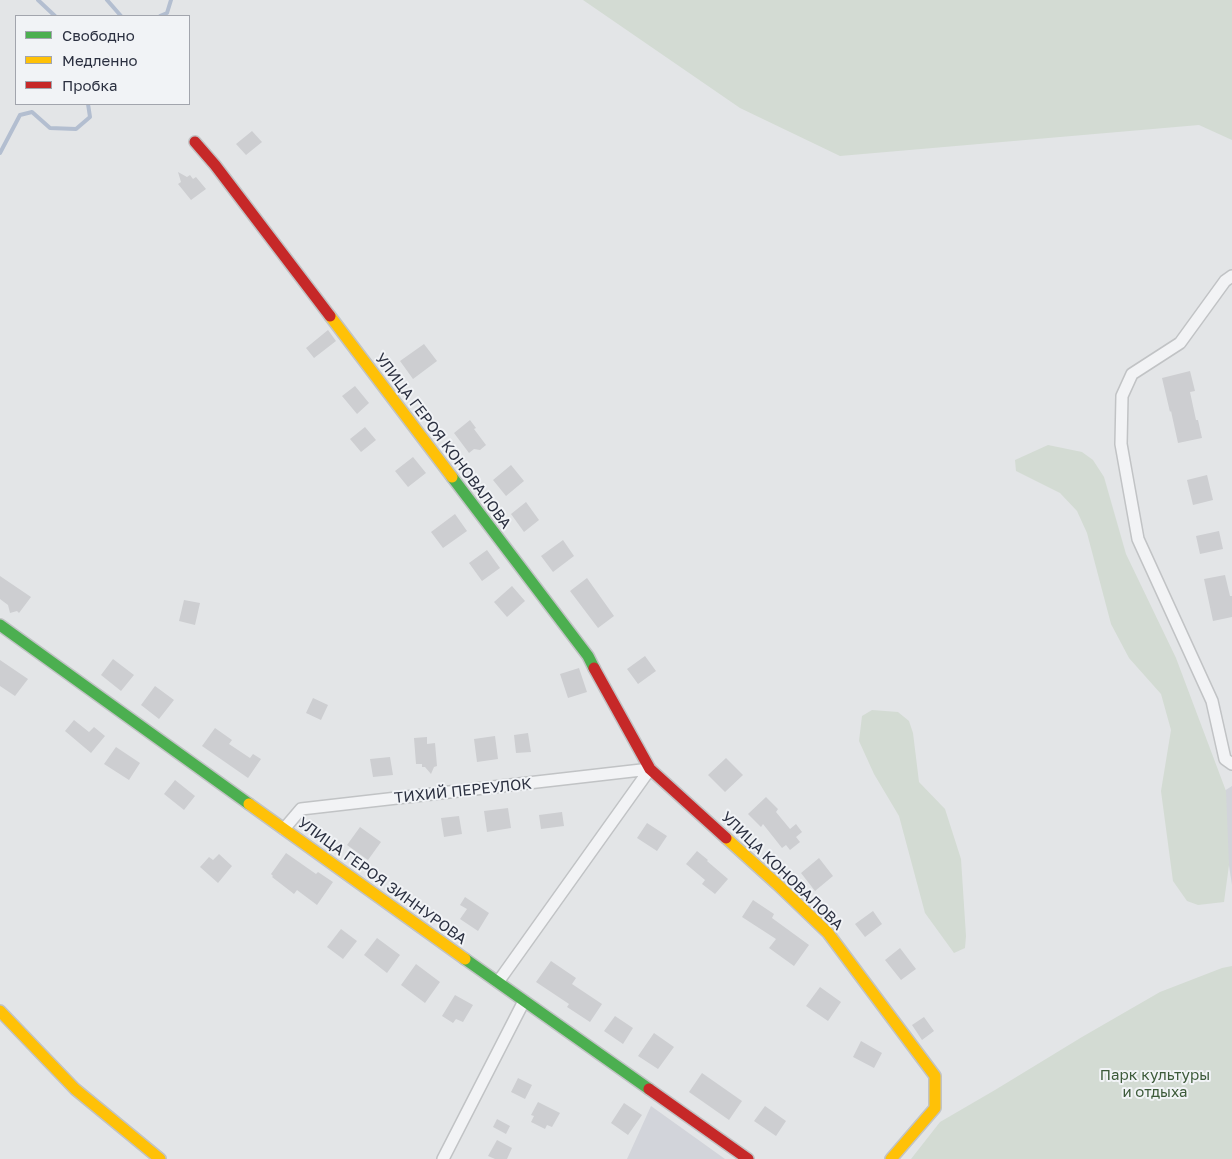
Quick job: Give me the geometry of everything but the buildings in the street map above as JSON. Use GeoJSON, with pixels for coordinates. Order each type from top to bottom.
{"type":"FeatureCollection","features":[{"type":"Feature","properties":{"kind":"street","name":"УЛИЦА ГЕРОЯ КОНОВАЛОВА"},"geometry":{"type":"LineString","coordinates":[[195,142],[215,165],[588,656],[650,769]]}},
{"type":"Feature","properties":{"kind":"street"},"geometry":{"type":"LineString","coordinates":[[1232,276],[1225,281],[1180,343],[1132,374],[1122,396],[1121,444],[1138,539],[1212,701],[1225,759],[1232,764]]}},
{"type":"Feature","properties":{"kind":"street","name":"УЛИЦА ГЕРОЯ ЗИННУРОВА"},"geometry":{"type":"LineString","coordinates":[[0,625],[524,1001],[748,1159]]}},
{"type":"Feature","properties":{"kind":"street","name":"ТИХИЙ ПЕРЕУЛОК"},"geometry":{"type":"LineString","coordinates":[[284,829],[301,809],[650,769]]}},
{"type":"Feature","properties":{"kind":"street"},"geometry":{"type":"LineString","coordinates":[[498,982],[650,769]]}},
{"type":"Feature","properties":{"kind":"street","name":"УЛИЦА КОНОВАЛОВА"},"geometry":{"type":"LineString","coordinates":[[650,769],[778,884],[828,933],[935,1076],[935,1108],[891,1159]]}},
{"type":"Feature","properties":{"kind":"street"},"geometry":{"type":"LineString","coordinates":[[443,1159],[524,1001]]}},
{"type":"Feature","properties":{"kind":"street"},"geometry":{"type":"LineString","coordinates":[[0,1011],[75,1089],[160,1159]]}},
{"type":"Feature","properties":{"kind":"shaded area"},"geometry":{"type":"Polygon","coordinates":[[[1232,786],[1232,885],[1218,795],[1232,786]]]}},
{"type":"Feature","properties":{"kind":"shaded area"},"geometry":{"type":"Polygon","coordinates":[[[651,1106],[725,1159],[627,1159],[651,1106]]]}},
{"type":"Feature","properties":{"kind":"green space"},"geometry":{"type":"Polygon","coordinates":[[[583,0],[1232,0],[1232,140],[1199,125],[840,156],[740,108],[583,0]]]}},
{"type":"Feature","properties":{"kind":"green space"},"geometry":{"type":"Polygon","coordinates":[[[1048,445],[1082,452],[1093,460],[1104,477],[1126,554],[1176,658],[1226,791],[1229,865],[1224,902],[1198,905],[1187,901],[1173,881],[1161,791],[1171,730],[1161,694],[1129,658],[1111,624],[1087,533],[1077,511],[1060,493],[1016,471],[1015,460],[1048,445]]]}},
{"type":"Feature","properties":{"kind":"green space"},"geometry":{"type":"Polygon","coordinates":[[[872,710],[898,712],[909,721],[913,733],[919,782],[945,809],[961,859],[966,936],[965,948],[954,953],[925,913],[899,816],[874,774],[859,741],[862,716],[872,710]]]}},
{"type":"Feature","properties":{"kind":"green space","name":"Парк культуры и отдыха"},"geometry":{"type":"Polygon","coordinates":[[[1232,966],[1232,1159],[911,1159],[940,1122],[1160,992],[1222,968],[1232,966]]]}},
{"type":"Feature","properties":{"kind":"waterway"},"geometry":{"type":"LineString","coordinates":[[38,0],[54,15]]}},
{"type":"Feature","properties":{"kind":"waterway"},"geometry":{"type":"LineString","coordinates":[[107,0],[120,15]]}},
{"type":"Feature","properties":{"kind":"waterway"},"geometry":{"type":"LineString","coordinates":[[162,15],[167,13],[171,0]]}},
{"type":"Feature","properties":{"kind":"waterway"},"geometry":{"type":"LineString","coordinates":[[0,153],[20,115],[32,112],[50,128],[76,129],[90,117],[88,105]]}},
{"type":"Feature","properties":{"kind":"traffic: fast"},"geometry":{"type":"LineString","coordinates":[[452,477],[588,656],[594,668]]}},
{"type":"Feature","properties":{"kind":"traffic: fast"},"geometry":{"type":"LineString","coordinates":[[0,625],[249,804]]}},
{"type":"Feature","properties":{"kind":"traffic: fast"},"geometry":{"type":"LineString","coordinates":[[465,959],[649,1089]]}},
{"type":"Feature","properties":{"kind":"traffic: slow"},"geometry":{"type":"LineString","coordinates":[[330,316],[452,477]]}},
{"type":"Feature","properties":{"kind":"traffic: slow"},"geometry":{"type":"LineString","coordinates":[[249,804],[465,959]]}},
{"type":"Feature","properties":{"kind":"traffic: slow"},"geometry":{"type":"LineString","coordinates":[[726,838],[828,933],[935,1076],[935,1108],[891,1159]]}},
{"type":"Feature","properties":{"kind":"traffic: slow"},"geometry":{"type":"LineString","coordinates":[[0,1011],[75,1089],[160,1159]]}},
{"type":"Feature","properties":{"kind":"traffic: jam"},"geometry":{"type":"LineString","coordinates":[[195,142],[215,165],[330,316]]}},
{"type":"Feature","properties":{"kind":"traffic: jam"},"geometry":{"type":"LineString","coordinates":[[594,668],[650,769],[726,838]]}},
{"type":"Feature","properties":{"kind":"traffic: jam"},"geometry":{"type":"LineString","coordinates":[[649,1089],[748,1159]]}}]}
